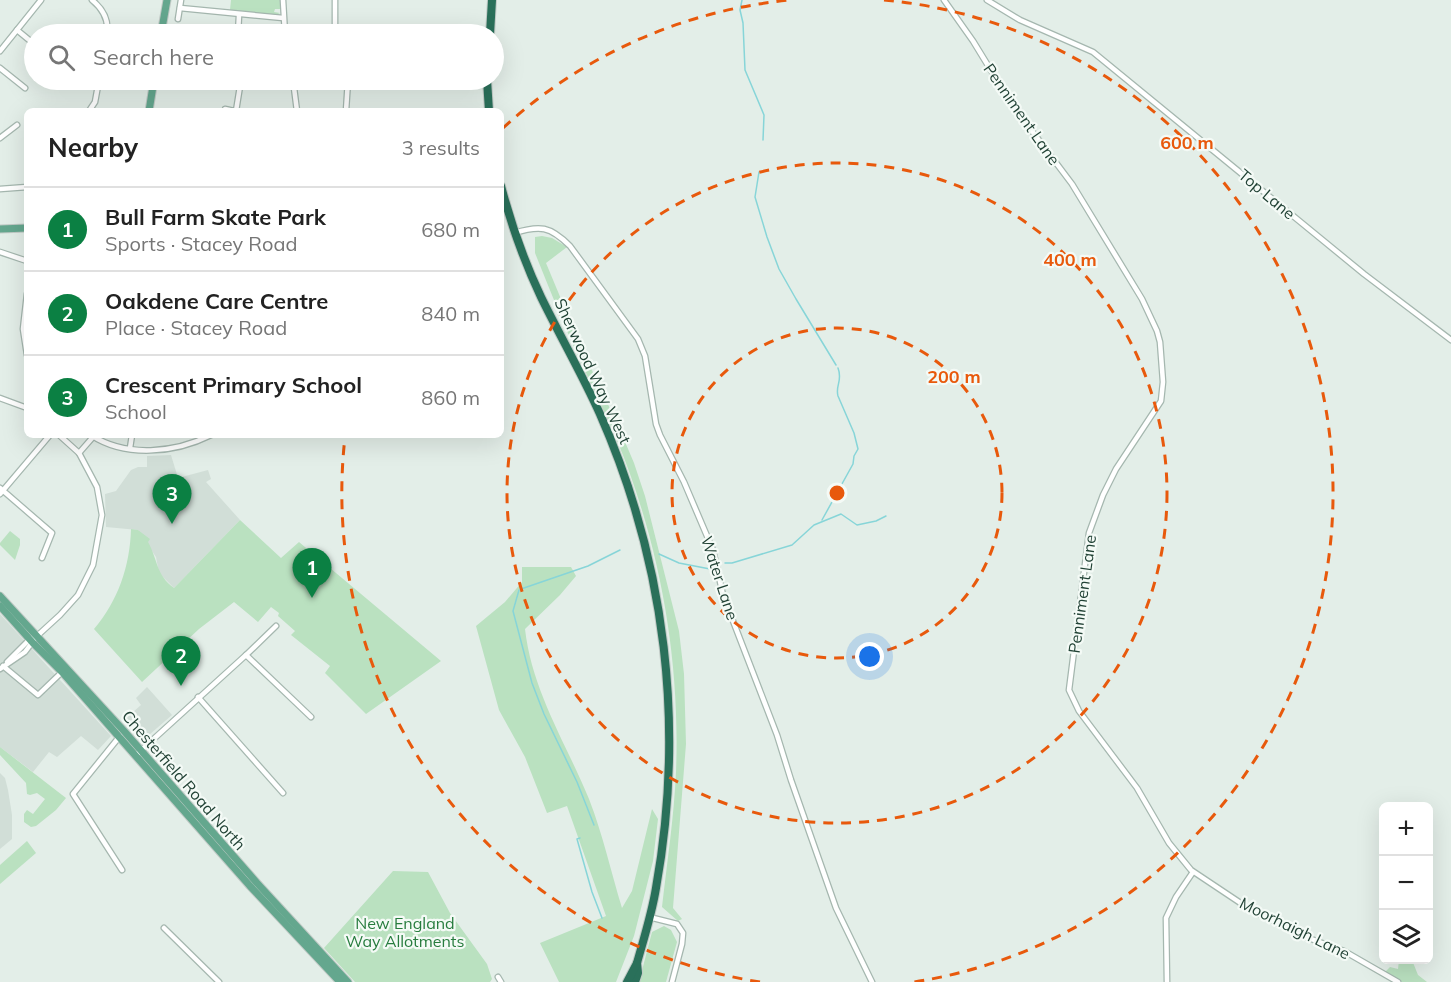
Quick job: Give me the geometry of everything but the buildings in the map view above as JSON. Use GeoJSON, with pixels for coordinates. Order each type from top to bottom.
{"type":"FeatureCollection","features":[{"type":"Feature","properties":{"kind":"highway"},"geometry":{"type":"LineString","coordinates":[[491,24],[492,0]]}},
{"type":"Feature","properties":{"kind":"highway"},"geometry":{"type":"LineString","coordinates":[[488,90],[489,108]]}},
{"type":"Feature","properties":{"kind":"highway","name":"Sherwood Way West"},"geometry":{"type":"LineString","coordinates":[[504,197],[514,233],[540,295],[600,414],[620,463],[640,522],[660,612],[668,676],[671,740],[666,809],[656,888],[635,982]]}},
{"type":"Feature","properties":{"kind":"highway","name":"Sherwood Way West"},"geometry":{"type":"LineString","coordinates":[[627,982],[638,963]]}},
{"type":"Feature","properties":{"kind":"main road"},"geometry":{"type":"LineString","coordinates":[[163,24],[167,0]]}},
{"type":"Feature","properties":{"kind":"main road"},"geometry":{"type":"LineString","coordinates":[[149,108],[152,90]]}},
{"type":"Feature","properties":{"kind":"main road"},"geometry":{"type":"LineString","coordinates":[[0,229],[24,228]]}},
{"type":"Feature","properties":{"kind":"main road","name":"Chesterfield Road North"},"geometry":{"type":"LineString","coordinates":[[0,596],[33,640],[122,734]]}},
{"type":"Feature","properties":{"kind":"main road","name":"Chesterfield Road North"},"geometry":{"type":"LineString","coordinates":[[0,606],[122,734],[340,982]]}},
{"type":"Feature","properties":{"kind":"main road","name":"Chesterfield Road North"},"geometry":{"type":"LineString","coordinates":[[287,920],[348,982]]}},
{"type":"Feature","properties":{"kind":"street"},"geometry":{"type":"LineString","coordinates":[[0,51],[41,0]]}},
{"type":"Feature","properties":{"kind":"street"},"geometry":{"type":"LineString","coordinates":[[92,0],[105,15],[107,24]]}},
{"type":"Feature","properties":{"kind":"street"},"geometry":{"type":"LineString","coordinates":[[178,19],[181,0]]}},
{"type":"Feature","properties":{"kind":"street"},"geometry":{"type":"LineString","coordinates":[[283,0],[284,24]]}},
{"type":"Feature","properties":{"kind":"street"},"geometry":{"type":"LineString","coordinates":[[335,0],[335,24]]}},
{"type":"Feature","properties":{"kind":"street","name":"Penniment Lane"},"geometry":{"type":"LineString","coordinates":[[944,0],[1011,103],[1072,184],[1142,299],[1157,331],[1163,382],[1161,401],[1107,486],[1089,533],[1069,690],[1079,711],[1137,788],[1169,843],[1193,872]]}},
{"type":"Feature","properties":{"kind":"street","name":"Top Lane"},"geometry":{"type":"LineString","coordinates":[[987,0],[1020,20],[1093,52],[1364,274],[1451,340]]}},
{"type":"Feature","properties":{"kind":"street"},"geometry":{"type":"LineString","coordinates":[[180,8],[283,18]]}},
{"type":"Feature","properties":{"kind":"street"},"geometry":{"type":"LineString","coordinates":[[239,15],[239,24]]}},
{"type":"Feature","properties":{"kind":"street"},"geometry":{"type":"LineString","coordinates":[[17,30],[24,36]]}},
{"type":"Feature","properties":{"kind":"street"},"geometry":{"type":"LineString","coordinates":[[0,68],[24,87]]}},
{"type":"Feature","properties":{"kind":"street"},"geometry":{"type":"LineString","coordinates":[[90,108],[95,102],[97,90]]}},
{"type":"Feature","properties":{"kind":"street"},"geometry":{"type":"LineString","coordinates":[[236,108],[239,90]]}},
{"type":"Feature","properties":{"kind":"street"},"geometry":{"type":"LineString","coordinates":[[294,90],[297,108]]}},
{"type":"Feature","properties":{"kind":"street"},"geometry":{"type":"LineString","coordinates":[[346,108],[347,90]]}},
{"type":"Feature","properties":{"kind":"street"},"geometry":{"type":"LineString","coordinates":[[0,138],[17,125]]}},
{"type":"Feature","properties":{"kind":"street"},"geometry":{"type":"LineString","coordinates":[[0,189],[24,187]]}},
{"type":"Feature","properties":{"kind":"street","name":"Water Lane"},"geometry":{"type":"LineString","coordinates":[[514,233],[533,227],[542,227],[558,234],[570,246],[638,339],[645,356],[656,424],[660,435],[684,482],[713,549],[723,595],[766,705],[836,908],[872,982]]}},
{"type":"Feature","properties":{"kind":"street"},"geometry":{"type":"LineString","coordinates":[[0,252],[24,260]]}},
{"type":"Feature","properties":{"kind":"street"},"geometry":{"type":"LineString","coordinates":[[0,398],[24,407]]}},
{"type":"Feature","properties":{"kind":"street"},"geometry":{"type":"LineString","coordinates":[[42,558],[52,533],[1,491],[47,438]]}},
{"type":"Feature","properties":{"kind":"street"},"geometry":{"type":"LineString","coordinates":[[62,438],[79,453],[97,487],[102,506],[101,528],[93,565],[78,595],[18,657],[2,667],[38,695],[62,672]]}},
{"type":"Feature","properties":{"kind":"street"},"geometry":{"type":"LineString","coordinates":[[79,453],[90,438]]}},
{"type":"Feature","properties":{"kind":"street"},"geometry":{"type":"LineString","coordinates":[[97,438],[111,444],[147,451],[173,449],[204,438]]}},
{"type":"Feature","properties":{"kind":"street"},"geometry":{"type":"LineString","coordinates":[[130,448],[132,438]]}},
{"type":"Feature","properties":{"kind":"street"},"geometry":{"type":"LineString","coordinates":[[138,753],[276,626]]}},
{"type":"Feature","properties":{"kind":"street"},"geometry":{"type":"LineString","coordinates":[[246,655],[311,717]]}},
{"type":"Feature","properties":{"kind":"street"},"geometry":{"type":"LineString","coordinates":[[198,698],[283,793]]}},
{"type":"Feature","properties":{"kind":"street"},"geometry":{"type":"LineString","coordinates":[[122,734],[73,794],[122,870]]}},
{"type":"Feature","properties":{"kind":"street"},"geometry":{"type":"LineString","coordinates":[[1167,982],[1166,918],[1176,897],[1193,872]]}},
{"type":"Feature","properties":{"kind":"street","name":"Moorhaigh Lane"},"geometry":{"type":"LineString","coordinates":[[1193,872],[1251,910],[1303,936],[1344,951],[1398,982]]}},
{"type":"Feature","properties":{"kind":"street"},"geometry":{"type":"LineString","coordinates":[[649,917],[677,924],[683,933],[672,982]]}},
{"type":"Feature","properties":{"kind":"street"},"geometry":{"type":"LineString","coordinates":[[164,928],[219,982]]}},
{"type":"Feature","properties":{"kind":"shaded area"},"geometry":{"type":"Polygon","coordinates":[[[171,455],[178,478],[208,470],[211,479],[206,482],[240,520],[174,588],[159,573],[156,557],[138,530],[106,527],[105,494],[116,491],[131,470],[147,467],[147,456],[171,455]]]}},
{"type":"Feature","properties":{"kind":"shaded area"},"geometry":{"type":"Polygon","coordinates":[[[0,614],[111,736],[98,750],[81,736],[57,757],[49,752],[33,772],[0,747],[0,614]]]}},
{"type":"Feature","properties":{"kind":"shaded area"},"geometry":{"type":"Polygon","coordinates":[[[147,687],[172,715],[142,741],[123,721],[141,705],[136,698],[147,687]]]}},
{"type":"Feature","properties":{"kind":"shaded area"},"geometry":{"type":"Polygon","coordinates":[[[0,773],[5,778],[8,790],[12,815],[12,839],[0,849],[0,773]]]}},
{"type":"Feature","properties":{"kind":"green space"},"geometry":{"type":"Polygon","coordinates":[[[231,0],[280,0],[280,9],[275,9],[274,12],[280,13],[276,15],[230,10],[231,0]]]}},
{"type":"Feature","properties":{"kind":"green space"},"geometry":{"type":"Polygon","coordinates":[[[535,237],[552,238],[567,247],[546,263],[634,463],[645,496],[679,631],[684,674],[686,744],[673,908],[682,919],[678,921],[662,907],[674,806],[677,734],[672,658],[661,583],[642,510],[624,458],[535,253],[535,237]]]}},
{"type":"Feature","properties":{"kind":"green space"},"geometry":{"type":"Polygon","coordinates":[[[240,520],[281,558],[299,542],[441,661],[366,714],[325,673],[330,666],[291,635],[295,631],[278,616],[279,613],[271,607],[258,622],[234,602],[199,629],[142,682],[94,629],[110,607],[121,582],[128,556],[131,529],[138,530],[150,539],[148,542],[160,572],[174,588],[240,520]]]}},
{"type":"Feature","properties":{"kind":"green space"},"geometry":{"type":"Polygon","coordinates":[[[10,531],[20,539],[15,560],[0,545],[10,531]]]}},
{"type":"Feature","properties":{"kind":"green space"},"geometry":{"type":"Polygon","coordinates":[[[522,567],[571,567],[576,576],[525,629],[529,652],[542,695],[589,799],[622,908],[632,891],[652,809],[658,819],[653,861],[634,936],[616,982],[559,982],[540,943],[606,916],[567,806],[547,813],[525,757],[499,710],[476,626],[505,602],[522,582],[522,567]]]}},
{"type":"Feature","properties":{"kind":"green space"},"geometry":{"type":"Polygon","coordinates":[[[0,747],[66,798],[56,810],[36,826],[31,827],[24,822],[24,814],[27,810],[33,814],[45,799],[37,793],[27,794],[26,783],[0,755],[0,747]]]}},
{"type":"Feature","properties":{"kind":"green space"},"geometry":{"type":"Polygon","coordinates":[[[27,841],[36,853],[0,884],[0,865],[27,841]]]}},
{"type":"Feature","properties":{"kind":"green space","name":"New England Way Allotments"},"geometry":{"type":"Polygon","coordinates":[[[393,871],[428,872],[450,913],[487,964],[492,979],[490,982],[355,982],[324,948],[393,871]]]}},
{"type":"Feature","properties":{"kind":"green space"},"geometry":{"type":"Polygon","coordinates":[[[664,926],[671,930],[677,942],[666,982],[639,982],[652,932],[664,926]]]}},
{"type":"Feature","properties":{"kind":"green space"},"geometry":{"type":"Polygon","coordinates":[[[1399,964],[1414,964],[1418,975],[1427,982],[1402,982],[1385,972],[1390,967],[1398,969],[1399,964]]]}},
{"type":"Feature","properties":{"kind":"waterway"},"geometry":{"type":"LineString","coordinates":[[742,0],[740,10],[743,23],[745,70],[764,115],[763,140]]}},
{"type":"Feature","properties":{"kind":"waterway"},"geometry":{"type":"LineString","coordinates":[[759,172],[755,197],[779,269],[836,365]]}},
{"type":"Feature","properties":{"kind":"waterway"},"geometry":{"type":"LineString","coordinates":[[822,520],[853,464],[858,449],[854,433],[838,396],[840,376],[838,368]]}},
{"type":"Feature","properties":{"kind":"waterway"},"geometry":{"type":"LineString","coordinates":[[725,563],[732,563],[792,545],[814,525],[841,514],[857,525],[876,521],[886,516]]}},
{"type":"Feature","properties":{"kind":"waterway"},"geometry":{"type":"LineString","coordinates":[[521,589],[588,566],[620,550]]}},
{"type":"Feature","properties":{"kind":"waterway"},"geometry":{"type":"LineString","coordinates":[[659,554],[679,563],[710,569]]}},
{"type":"Feature","properties":{"kind":"waterway"},"geometry":{"type":"LineString","coordinates":[[519,590],[513,611],[532,683],[594,825]]}},
{"type":"Feature","properties":{"kind":"waterway"},"geometry":{"type":"LineString","coordinates":[[580,838],[577,839],[602,918]]}},
{"type":"Feature","properties":{"kind":"place","name":"Crescent Primary School"},"geometry":{"type":"Point","coordinates":[172,524]}},
{"type":"Feature","properties":{"kind":"place","name":"Bull Farm Skate Park"},"geometry":{"type":"Point","coordinates":[312,598]}},
{"type":"Feature","properties":{"kind":"place","name":"Oakdene Care Centre"},"geometry":{"type":"Point","coordinates":[181,686]}}]}
